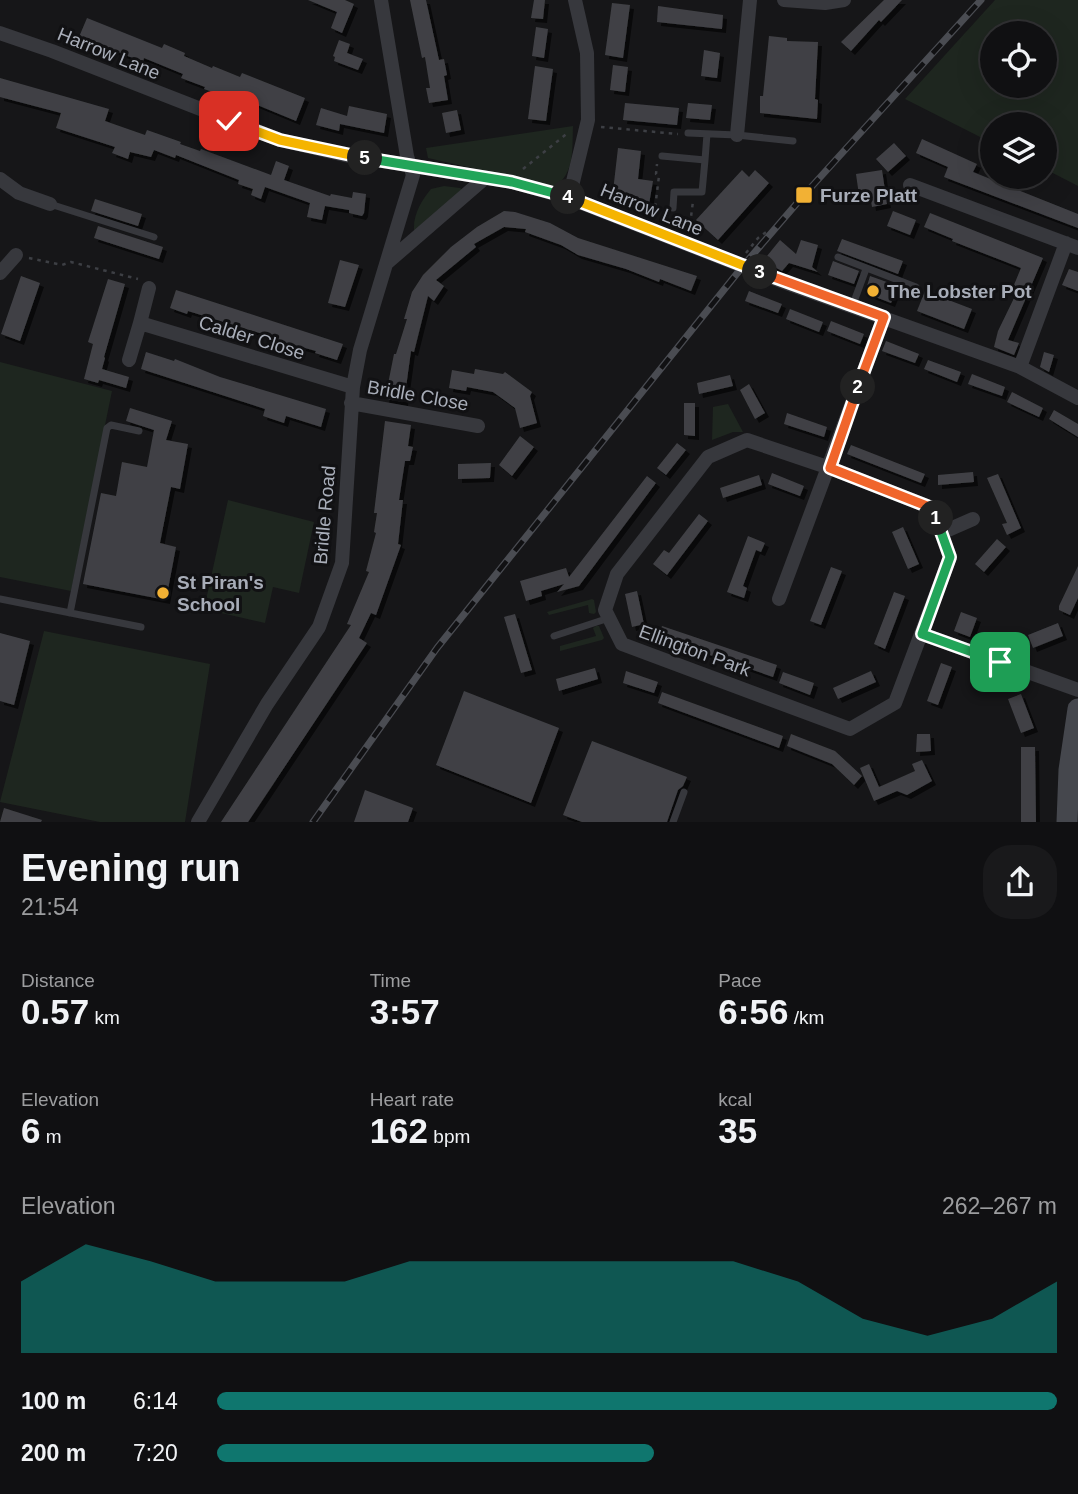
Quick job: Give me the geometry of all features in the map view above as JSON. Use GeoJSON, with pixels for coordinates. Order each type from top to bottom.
{"type":"FeatureCollection","features":[{"type":"Feature","properties":{"kind":"main road"},"geometry":{"type":"LineString","coordinates":[[1067,822],[1069,770],[1078,709]]}},
{"type":"Feature","properties":{"kind":"street","name":"Bridle Road"},"geometry":{"type":"LineString","coordinates":[[198,822],[267,704],[319,627],[342,563],[353,387],[360,350],[413,175],[407,156],[381,0]]}},
{"type":"Feature","properties":{"kind":"street"},"geometry":{"type":"LineString","coordinates":[[569,198],[587,128],[587,53],[575,0]]}},
{"type":"Feature","properties":{"kind":"street"},"geometry":{"type":"LineString","coordinates":[[737,135],[750,0]]}},
{"type":"Feature","properties":{"kind":"street"},"geometry":{"type":"LineString","coordinates":[[784,0],[825,3],[844,0]]}},
{"type":"Feature","properties":{"kind":"street","name":"Harrow Lane"},"geometry":{"type":"LineString","coordinates":[[0,33],[280,140],[345,155],[512,182],[569,198],[852,307],[1020,367],[1078,398]]}},
{"type":"Feature","properties":{"kind":"street"},"geometry":{"type":"LineString","coordinates":[[387,262],[485,178]]}},
{"type":"Feature","properties":{"kind":"street"},"geometry":{"type":"LineString","coordinates":[[0,179],[19,193],[50,204]]}},
{"type":"Feature","properties":{"kind":"street"},"geometry":{"type":"LineString","coordinates":[[910,185],[1072,246],[1020,367]]}},
{"type":"Feature","properties":{"kind":"street"},"geometry":{"type":"LineString","coordinates":[[0,273],[16,255]]}},
{"type":"Feature","properties":{"kind":"street"},"geometry":{"type":"LineString","coordinates":[[129,360],[149,288]]}},
{"type":"Feature","properties":{"kind":"street"},"geometry":{"type":"LineString","coordinates":[[779,599],[884,317]]}},
{"type":"Feature","properties":{"kind":"street","name":"Calder Close"},"geometry":{"type":"LineString","coordinates":[[140,323],[353,387]]}},
{"type":"Feature","properties":{"kind":"street","name":"Bridle Close"},"geometry":{"type":"LineString","coordinates":[[351,403],[478,426]]}},
{"type":"Feature","properties":{"kind":"street","name":"Ellington Park"},"geometry":{"type":"LineString","coordinates":[[747,440],[830,468],[932,508],[950,557],[895,703],[871,724],[850,729],[622,644],[605,610],[617,574],[708,457],[747,440]]}},
{"type":"Feature","properties":{"kind":"street"},"geometry":{"type":"LineString","coordinates":[[941,533],[972,519]]}},
{"type":"Feature","properties":{"kind":"street"},"geometry":{"type":"LineString","coordinates":[[922,634],[1078,690]]}},
{"type":"Feature","properties":{"kind":"lane"},"geometry":{"type":"LineString","coordinates":[[688,134],[737,135],[793,141]]}},
{"type":"Feature","properties":{"kind":"lane"},"geometry":{"type":"LineString","coordinates":[[673,208],[674,192],[702,192],[707,134]]}},
{"type":"Feature","properties":{"kind":"lane"},"geometry":{"type":"LineString","coordinates":[[662,156],[705,160]]}},
{"type":"Feature","properties":{"kind":"lane"},"geometry":{"type":"LineString","coordinates":[[50,204],[154,237]]}},
{"type":"Feature","properties":{"kind":"lane"},"geometry":{"type":"LineString","coordinates":[[838,257],[916,286]]}},
{"type":"Feature","properties":{"kind":"lane"},"geometry":{"type":"LineString","coordinates":[[852,307],[866,269]]}},
{"type":"Feature","properties":{"kind":"lane"},"geometry":{"type":"LineString","coordinates":[[70,613],[107,428],[115,425],[139,431]]}},
{"type":"Feature","properties":{"kind":"lane"},"geometry":{"type":"LineString","coordinates":[[0,599],[141,627]]}},
{"type":"Feature","properties":{"kind":"lane"},"geometry":{"type":"LineString","coordinates":[[554,636],[608,618]]}},
{"type":"Feature","properties":{"kind":"lane"},"geometry":{"type":"LineString","coordinates":[[673,822],[684,792]]}},
{"type":"Feature","properties":{"kind":"path"},"geometry":{"type":"LineString","coordinates":[[512,182],[514,176],[573,129],[688,134]]}},
{"type":"Feature","properties":{"kind":"path"},"geometry":{"type":"LineString","coordinates":[[644,226],[655,208],[659,156],[662,156]]}},
{"type":"Feature","properties":{"kind":"path"},"geometry":{"type":"LineString","coordinates":[[684,243],[695,227],[691,217],[694,192]]}},
{"type":"Feature","properties":{"kind":"path"},"geometry":{"type":"LineString","coordinates":[[738,264],[758,238],[769,230]]}},
{"type":"Feature","properties":{"kind":"path"},"geometry":{"type":"LineString","coordinates":[[16,255],[62,265],[71,262],[135,277],[149,288]]}},
{"type":"Feature","properties":{"kind":"shaded area"},"geometry":{"type":"Polygon","coordinates":[[[995,0],[1078,0],[1078,186],[1057,175],[1057,112],[980,112],[980,137],[905,99],[995,0]]]}},
{"type":"Feature","properties":{"kind":"shaded area"},"geometry":{"type":"Polygon","coordinates":[[[573,126],[569,167],[555,187],[428,158],[426,148],[573,126]]]}},
{"type":"Feature","properties":{"kind":"shaded area"},"geometry":{"type":"Polygon","coordinates":[[[444,186],[460,188],[466,192],[419,232],[414,230],[417,213],[424,198],[431,189],[444,186]]]}},
{"type":"Feature","properties":{"kind":"shaded area"},"geometry":{"type":"Polygon","coordinates":[[[0,362],[112,391],[71,591],[0,577],[0,362]]]}},
{"type":"Feature","properties":{"kind":"shaded area"},"geometry":{"type":"Polygon","coordinates":[[[728,404],[743,432],[733,432],[712,440],[713,407],[728,404]]]}},
{"type":"Feature","properties":{"kind":"shaded area"},"geometry":{"type":"Polygon","coordinates":[[[228,500],[314,522],[299,593],[273,587],[265,623],[204,609],[228,500]]]}},
{"type":"Feature","properties":{"kind":"shaded area"},"geometry":{"type":"Polygon","coordinates":[[[592,599],[596,612],[594,614],[589,613],[588,605],[549,615],[547,612],[592,599]]]}},
{"type":"Feature","properties":{"kind":"shaded area"},"geometry":{"type":"Polygon","coordinates":[[[599,626],[604,638],[602,640],[560,651],[560,646],[596,636],[593,628],[599,626]]]}},
{"type":"Feature","properties":{"kind":"shaded area"},"geometry":{"type":"Polygon","coordinates":[[[44,631],[210,664],[185,822],[100,822],[0,802],[44,631]]]}},
{"type":"Feature","properties":{"kind":"building"},"geometry":{"type":"Polygon","coordinates":[[[308,0],[345,0],[354,4],[342,33],[331,28],[337,12],[308,0]]]}},
{"type":"Feature","properties":{"kind":"building"},"geometry":{"type":"Polygon","coordinates":[[[410,0],[426,0],[439,60],[444,59],[448,100],[429,103],[426,88],[430,88],[425,57],[422,58],[410,0]]]}},
{"type":"Feature","properties":{"kind":"building"},"geometry":{"type":"Polygon","coordinates":[[[534,0],[545,0],[543,19],[531,18],[534,0]]]}},
{"type":"Feature","properties":{"kind":"building"},"geometry":{"type":"Polygon","coordinates":[[[884,0],[902,0],[881,22],[879,20],[851,51],[841,42],[884,0]]]}},
{"type":"Feature","properties":{"kind":"building"},"geometry":{"type":"Polygon","coordinates":[[[612,3],[630,5],[623,58],[605,55],[612,3]]]}},
{"type":"Feature","properties":{"kind":"building"},"geometry":{"type":"Polygon","coordinates":[[[658,6],[723,15],[722,29],[657,22],[658,6]]]}},
{"type":"Feature","properties":{"kind":"building"},"geometry":{"type":"Polygon","coordinates":[[[87,18],[162,48],[164,44],[212,68],[213,66],[240,77],[242,73],[305,98],[296,121],[250,102],[249,105],[204,89],[205,87],[181,78],[183,74],[144,58],[143,62],[79,37],[87,18]]]}},
{"type":"Feature","properties":{"kind":"building"},"geometry":{"type":"Polygon","coordinates":[[[536,27],[548,29],[544,58],[532,56],[536,27]]]}},
{"type":"Feature","properties":{"kind":"building"},"geometry":{"type":"Polygon","coordinates":[[[769,36],[787,38],[787,41],[818,42],[815,99],[818,100],[817,119],[760,113],[769,36]]]}},
{"type":"Feature","properties":{"kind":"building"},"geometry":{"type":"Polygon","coordinates":[[[339,40],[350,44],[347,53],[363,59],[358,70],[334,61],[333,56],[339,40]]]}},
{"type":"Feature","properties":{"kind":"building"},"geometry":{"type":"Polygon","coordinates":[[[704,50],[720,53],[717,78],[701,76],[704,50]]]}},
{"type":"Feature","properties":{"kind":"building"},"geometry":{"type":"Polygon","coordinates":[[[613,65],[628,67],[625,92],[610,90],[613,65]]]}},
{"type":"Feature","properties":{"kind":"building"},"geometry":{"type":"Polygon","coordinates":[[[535,66],[553,69],[546,121],[528,119],[535,66]]]}},
{"type":"Feature","properties":{"kind":"building"},"geometry":{"type":"Polygon","coordinates":[[[0,78],[109,109],[105,121],[145,135],[147,130],[271,175],[276,161],[289,166],[284,180],[330,196],[352,198],[353,192],[366,194],[364,213],[362,216],[349,213],[349,210],[325,206],[322,220],[307,217],[310,203],[265,187],[261,199],[251,195],[253,189],[238,184],[239,180],[176,155],[175,158],[154,150],[151,157],[130,152],[128,159],[112,153],[115,147],[56,128],[61,113],[0,97],[0,78]]]}},
{"type":"Feature","properties":{"kind":"building"},"geometry":{"type":"Polygon","coordinates":[[[625,103],[679,108],[677,125],[623,120],[625,103]]]}},
{"type":"Feature","properties":{"kind":"building"},"geometry":{"type":"Polygon","coordinates":[[[688,103],[712,105],[710,120],[686,118],[688,103]]]}},
{"type":"Feature","properties":{"kind":"building"},"geometry":{"type":"Polygon","coordinates":[[[349,106],[387,114],[384,133],[340,124],[339,131],[316,125],[321,108],[347,116],[349,106]]]}},
{"type":"Feature","properties":{"kind":"building"},"geometry":{"type":"Polygon","coordinates":[[[457,110],[461,130],[446,133],[442,113],[457,110]]]}},
{"type":"Feature","properties":{"kind":"building"},"geometry":{"type":"Polygon","coordinates":[[[922,139],[977,164],[973,172],[980,175],[980,189],[1016,189],[1078,214],[1078,228],[944,177],[948,167],[916,153],[922,139]]]}},
{"type":"Feature","properties":{"kind":"building"},"geometry":{"type":"Polygon","coordinates":[[[894,143],[906,156],[888,172],[876,159],[894,143]]]}},
{"type":"Feature","properties":{"kind":"building"},"geometry":{"type":"Polygon","coordinates":[[[618,148],[641,151],[638,179],[653,181],[649,204],[612,200],[618,148]]]}},
{"type":"Feature","properties":{"kind":"building"},"geometry":{"type":"Polygon","coordinates":[[[742,170],[749,177],[755,170],[769,183],[718,240],[696,220],[742,170]]]}},
{"type":"Feature","properties":{"kind":"building"},"geometry":{"type":"Polygon","coordinates":[[[882,170],[887,204],[872,207],[870,194],[859,195],[856,174],[882,170]]]}},
{"type":"Feature","properties":{"kind":"building"},"geometry":{"type":"Polygon","coordinates":[[[95,199],[142,214],[138,226],[91,211],[95,199]]]}},
{"type":"Feature","properties":{"kind":"building"},"geometry":{"type":"Polygon","coordinates":[[[504,211],[550,223],[578,238],[697,276],[691,291],[578,255],[561,245],[525,232],[526,229],[504,227],[474,244],[476,247],[436,280],[444,286],[434,301],[428,296],[414,352],[411,351],[404,402],[385,399],[394,354],[407,319],[404,319],[412,292],[423,275],[451,247],[504,211]]]}},
{"type":"Feature","properties":{"kind":"building"},"geometry":{"type":"Polygon","coordinates":[[[893,211],[916,220],[910,235],[887,226],[893,211]]]}},
{"type":"Feature","properties":{"kind":"building"},"geometry":{"type":"Polygon","coordinates":[[[930,213],[1043,258],[1008,340],[1019,343],[1014,355],[994,347],[998,331],[1016,294],[1011,292],[1021,268],[924,227],[930,213]]]}},
{"type":"Feature","properties":{"kind":"building"},"geometry":{"type":"Polygon","coordinates":[[[98,226],[163,247],[159,259],[94,238],[98,226]]]}},
{"type":"Feature","properties":{"kind":"building"},"geometry":{"type":"Polygon","coordinates":[[[842,239],[903,261],[898,274],[837,251],[842,239]]]}},
{"type":"Feature","properties":{"kind":"building"},"geometry":{"type":"Polygon","coordinates":[[[780,240],[796,254],[801,240],[818,245],[812,267],[818,272],[789,263],[782,271],[763,261],[780,240]]]}},
{"type":"Feature","properties":{"kind":"building"},"geometry":{"type":"Polygon","coordinates":[[[340,260],[359,265],[345,307],[328,303],[340,260]]]}},
{"type":"Feature","properties":{"kind":"building"},"geometry":{"type":"Polygon","coordinates":[[[833,261],[859,271],[854,284],[828,275],[833,261]]]}},
{"type":"Feature","properties":{"kind":"building"},"geometry":{"type":"Polygon","coordinates":[[[1069,269],[1078,272],[1078,291],[1062,285],[1069,269]]]}},
{"type":"Feature","properties":{"kind":"building"},"geometry":{"type":"Polygon","coordinates":[[[21,276],[40,283],[20,341],[1,334],[21,276]]]}},
{"type":"Feature","properties":{"kind":"building"},"geometry":{"type":"Polygon","coordinates":[[[870,276],[898,286],[891,303],[865,293],[870,276]]]}},
{"type":"Feature","properties":{"kind":"building"},"geometry":{"type":"Polygon","coordinates":[[[108,279],[125,284],[102,369],[129,377],[126,388],[99,380],[98,383],[84,379],[93,344],[88,342],[108,279]]]}},
{"type":"Feature","properties":{"kind":"building"},"geometry":{"type":"Polygon","coordinates":[[[176,290],[343,344],[337,360],[315,353],[316,351],[265,337],[266,335],[170,308],[176,290]]]}},
{"type":"Feature","properties":{"kind":"building"},"geometry":{"type":"Polygon","coordinates":[[[749,291],[782,304],[778,313],[745,301],[749,291]]]}},
{"type":"Feature","properties":{"kind":"building"},"geometry":{"type":"Polygon","coordinates":[[[925,291],[972,309],[964,329],[917,311],[925,291]]]}},
{"type":"Feature","properties":{"kind":"building"},"geometry":{"type":"Polygon","coordinates":[[[790,309],[823,322],[819,332],[786,319],[790,309]]]}},
{"type":"Feature","properties":{"kind":"building"},"geometry":{"type":"Polygon","coordinates":[[[831,321],[864,334],[860,344],[827,331],[831,321]]]}},
{"type":"Feature","properties":{"kind":"building"},"geometry":{"type":"Polygon","coordinates":[[[886,341],[919,354],[915,363],[882,351],[886,341]]]}},
{"type":"Feature","properties":{"kind":"building"},"geometry":{"type":"Polygon","coordinates":[[[146,352],[326,409],[321,427],[286,416],[284,423],[263,416],[265,409],[141,369],[146,352]]]}},
{"type":"Feature","properties":{"kind":"building"},"geometry":{"type":"Polygon","coordinates":[[[1044,352],[1054,355],[1049,372],[1040,367],[1044,352]]]}},
{"type":"Feature","properties":{"kind":"building"},"geometry":{"type":"Polygon","coordinates":[[[928,360],[961,372],[957,382],[924,369],[928,360]]]}},
{"type":"Feature","properties":{"kind":"building"},"geometry":{"type":"Polygon","coordinates":[[[475,369],[503,374],[505,372],[532,392],[530,396],[537,423],[520,428],[515,408],[493,392],[467,387],[466,391],[449,388],[452,370],[474,374],[475,369]]]}},
{"type":"Feature","properties":{"kind":"building"},"geometry":{"type":"Polygon","coordinates":[[[972,374],[1005,387],[1002,396],[968,384],[972,374]]]}},
{"type":"Feature","properties":{"kind":"building"},"geometry":{"type":"Polygon","coordinates":[[[730,375],[733,386],[699,394],[697,383],[730,375]]]}},
{"type":"Feature","properties":{"kind":"building"},"geometry":{"type":"Polygon","coordinates":[[[749,384],[765,413],[755,419],[740,390],[749,384]]]}},
{"type":"Feature","properties":{"kind":"building"},"geometry":{"type":"Polygon","coordinates":[[[1012,392],[1043,408],[1039,417],[1007,402],[1012,392]]]}},
{"type":"Feature","properties":{"kind":"building"},"geometry":{"type":"Polygon","coordinates":[[[684,403],[695,403],[695,436],[684,435],[684,403]]]}},
{"type":"Feature","properties":{"kind":"building"},"geometry":{"type":"Polygon","coordinates":[[[130,408],[172,421],[166,440],[188,444],[180,489],[171,487],[160,543],[176,547],[166,600],[83,584],[101,493],[116,496],[122,462],[147,467],[154,430],[126,421],[130,408]]]}},
{"type":"Feature","properties":{"kind":"building"},"geometry":{"type":"Polygon","coordinates":[[[1054,410],[1078,424],[1078,437],[1049,419],[1054,410]]]}},
{"type":"Feature","properties":{"kind":"building"},"geometry":{"type":"Polygon","coordinates":[[[787,413],[827,427],[824,437],[784,424],[787,413]]]}},
{"type":"Feature","properties":{"kind":"building"},"geometry":{"type":"Polygon","coordinates":[[[385,421],[411,425],[408,446],[413,447],[410,461],[405,461],[399,500],[403,500],[398,544],[401,545],[376,615],[371,613],[359,638],[367,643],[248,822],[221,822],[351,625],[347,624],[369,572],[366,571],[376,533],[377,513],[374,513],[385,421]]]}},
{"type":"Feature","properties":{"kind":"building"},"geometry":{"type":"Polygon","coordinates":[[[520,436],[534,447],[512,476],[499,465],[520,436]]]}},
{"type":"Feature","properties":{"kind":"building"},"geometry":{"type":"Polygon","coordinates":[[[677,443],[686,450],[666,475],[657,468],[677,443]]]}},
{"type":"Feature","properties":{"kind":"building"},"geometry":{"type":"Polygon","coordinates":[[[851,445],[925,474],[921,483],[847,454],[851,445]]]}},
{"type":"Feature","properties":{"kind":"building"},"geometry":{"type":"Polygon","coordinates":[[[491,463],[490,478],[458,479],[458,464],[491,463]]]}},
{"type":"Feature","properties":{"kind":"building"},"geometry":{"type":"Polygon","coordinates":[[[973,472],[974,482],[938,485],[938,475],[973,472]]]}},
{"type":"Feature","properties":{"kind":"building"},"geometry":{"type":"Polygon","coordinates":[[[772,473],[804,486],[800,496],[768,484],[772,473]]]}},
{"type":"Feature","properties":{"kind":"building"},"geometry":{"type":"Polygon","coordinates":[[[998,474],[1021,528],[1007,535],[1002,524],[1007,523],[987,478],[998,474]]]}},
{"type":"Feature","properties":{"kind":"building"},"geometry":{"type":"Polygon","coordinates":[[[759,475],[762,485],[723,498],[720,488],[759,475]]]}},
{"type":"Feature","properties":{"kind":"building"},"geometry":{"type":"Polygon","coordinates":[[[647,476],[656,483],[579,586],[557,592],[564,584],[541,591],[542,596],[526,601],[520,581],[566,568],[569,577],[647,476]]]}},
{"type":"Feature","properties":{"kind":"building"},"geometry":{"type":"Polygon","coordinates":[[[699,514],[708,521],[667,575],[653,564],[664,550],[669,553],[699,514]]]}},
{"type":"Feature","properties":{"kind":"building"},"geometry":{"type":"Polygon","coordinates":[[[903,527],[919,564],[908,569],[892,532],[903,527]]]}},
{"type":"Feature","properties":{"kind":"building"},"geometry":{"type":"Polygon","coordinates":[[[748,536],[765,543],[761,552],[756,550],[743,586],[747,588],[744,598],[727,592],[748,536]]]}},
{"type":"Feature","properties":{"kind":"building"},"geometry":{"type":"Polygon","coordinates":[[[997,539],[1006,547],[984,572],[975,564],[997,539]]]}},
{"type":"Feature","properties":{"kind":"building"},"geometry":{"type":"Polygon","coordinates":[[[1078,566],[1078,598],[1070,615],[1059,610],[1059,606],[1078,566]]]}},
{"type":"Feature","properties":{"kind":"building"},"geometry":{"type":"Polygon","coordinates":[[[831,567],[842,571],[821,625],[810,621],[831,567]]]}},
{"type":"Feature","properties":{"kind":"building"},"geometry":{"type":"Polygon","coordinates":[[[637,591],[644,624],[632,627],[625,594],[637,591]]]}},
{"type":"Feature","properties":{"kind":"building"},"geometry":{"type":"Polygon","coordinates":[[[894,592],[905,596],[885,649],[874,644],[894,592]]]}},
{"type":"Feature","properties":{"kind":"building"},"geometry":{"type":"Polygon","coordinates":[[[961,612],[977,618],[970,637],[954,631],[961,612]]]}},
{"type":"Feature","properties":{"kind":"building"},"geometry":{"type":"Polygon","coordinates":[[[515,614],[532,670],[521,673],[504,617],[515,614]]]}},
{"type":"Feature","properties":{"kind":"building"},"geometry":{"type":"Polygon","coordinates":[[[1058,623],[1063,636],[1033,648],[1028,635],[1058,623]]]}},
{"type":"Feature","properties":{"kind":"building"},"geometry":{"type":"Polygon","coordinates":[[[662,626],[777,665],[773,677],[658,637],[662,626]]]}},
{"type":"Feature","properties":{"kind":"building"},"geometry":{"type":"Polygon","coordinates":[[[1010,632],[1024,637],[1018,652],[1004,647],[1010,632]]]}},
{"type":"Feature","properties":{"kind":"building"},"geometry":{"type":"Polygon","coordinates":[[[0,633],[30,641],[14,705],[0,701],[0,633]]]}},
{"type":"Feature","properties":{"kind":"building"},"geometry":{"type":"Polygon","coordinates":[[[941,663],[952,667],[938,705],[927,701],[941,663]]]}},
{"type":"Feature","properties":{"kind":"building"},"geometry":{"type":"Polygon","coordinates":[[[595,668],[598,679],[559,691],[556,679],[595,668]]]}},
{"type":"Feature","properties":{"kind":"building"},"geometry":{"type":"Polygon","coordinates":[[[626,671],[658,682],[654,693],[623,683],[626,671]]]}},
{"type":"Feature","properties":{"kind":"building"},"geometry":{"type":"Polygon","coordinates":[[[871,671],[876,682],[838,699],[833,688],[871,671]]]}},
{"type":"Feature","properties":{"kind":"building"},"geometry":{"type":"Polygon","coordinates":[[[783,672],[814,683],[810,695],[779,683],[783,672]]]}},
{"type":"Feature","properties":{"kind":"building"},"geometry":{"type":"Polygon","coordinates":[[[464,691],[559,728],[531,803],[436,765],[464,691]]]}},
{"type":"Feature","properties":{"kind":"building"},"geometry":{"type":"Polygon","coordinates":[[[662,692],[783,736],[779,748],[658,703],[662,692]]]}},
{"type":"Feature","properties":{"kind":"building"},"geometry":{"type":"Polygon","coordinates":[[[1021,694],[1034,728],[1021,733],[1008,699],[1021,694]]]}},
{"type":"Feature","properties":{"kind":"building"},"geometry":{"type":"Polygon","coordinates":[[[791,734],[835,751],[862,776],[854,785],[832,764],[787,746],[791,734]]]}},
{"type":"Feature","properties":{"kind":"building"},"geometry":{"type":"Polygon","coordinates":[[[917,734],[930,734],[931,751],[916,752],[917,734]]]}},
{"type":"Feature","properties":{"kind":"building"},"geometry":{"type":"Polygon","coordinates":[[[592,741],[687,777],[678,790],[667,822],[582,822],[563,815],[592,741]]]}},
{"type":"Feature","properties":{"kind":"building"},"geometry":{"type":"Polygon","coordinates":[[[1021,747],[1035,747],[1036,822],[1021,822],[1021,747]]]}},
{"type":"Feature","properties":{"kind":"building"},"geometry":{"type":"Polygon","coordinates":[[[922,760],[932,781],[907,795],[897,791],[874,801],[860,768],[869,764],[879,787],[915,771],[912,764],[922,760]]]}},
{"type":"Feature","properties":{"kind":"building"},"geometry":{"type":"Polygon","coordinates":[[[365,790],[413,808],[408,822],[354,822],[365,790]]]}},
{"type":"Feature","properties":{"kind":"building"},"geometry":{"type":"Polygon","coordinates":[[[4,808],[42,820],[0,822],[4,808]]]}},
{"type":"Feature","properties":{"kind":"railway"},"geometry":{"type":"LineString","coordinates":[[313,822],[437,648],[743,266],[981,0]]}},
{"type":"Feature","properties":{"kind":"place","name":"Furze Platt"},"geometry":{"type":"Point","coordinates":[804,195]}},
{"type":"Feature","properties":{"kind":"place","name":"The Lobster Pot"},"geometry":{"type":"Point","coordinates":[873,291]}},
{"type":"Feature","properties":{"kind":"place","name":"St Piran's School"},"geometry":{"type":"Point","coordinates":[163,593]}},
{"type":"Feature","properties":{"kind":"route"},"geometry":{"type":"LineString","coordinates":[[229,121],[280,140],[345,155],[512,182],[569,198],[786,283],[884,317],[830,468],[932,508],[950,557],[922,634],[1000,662]]}}]}
